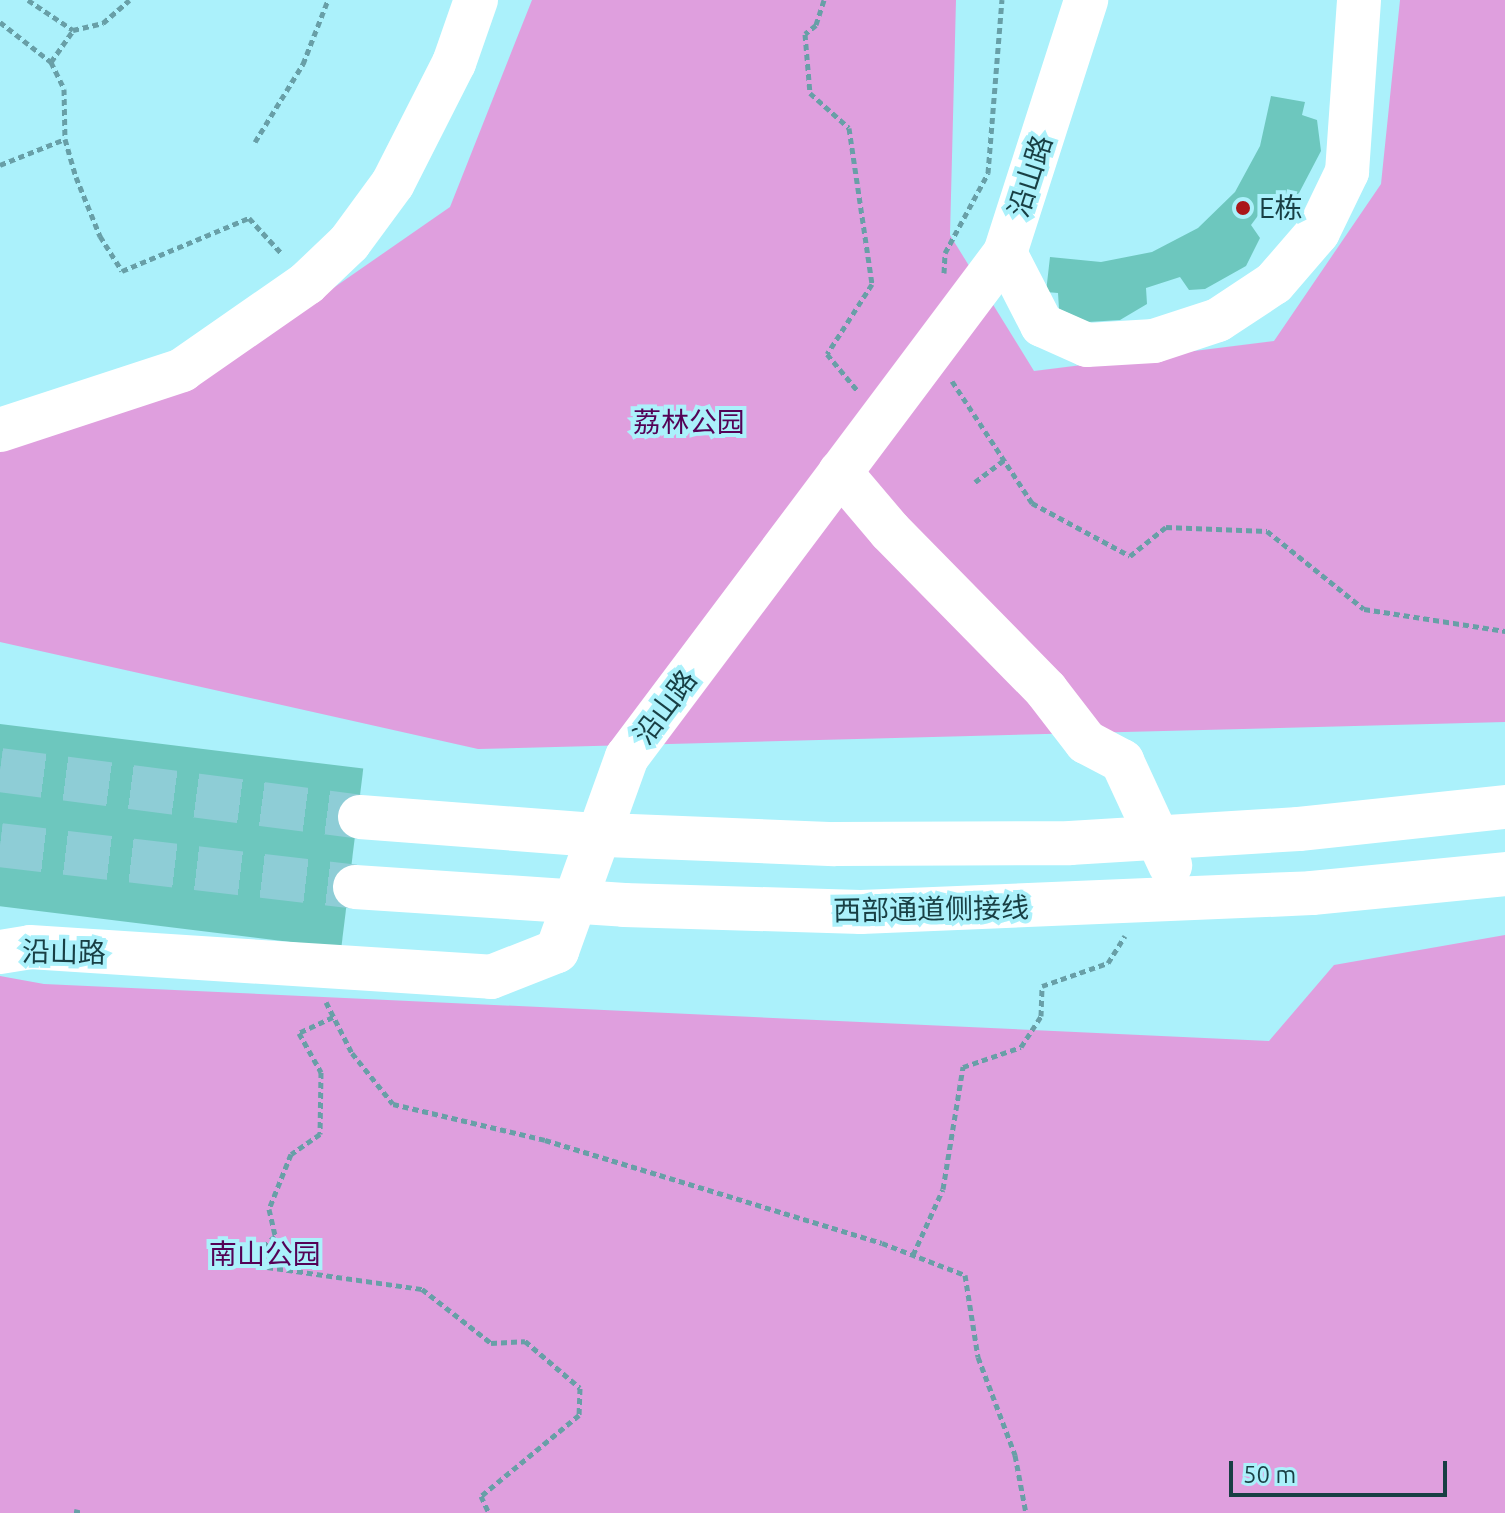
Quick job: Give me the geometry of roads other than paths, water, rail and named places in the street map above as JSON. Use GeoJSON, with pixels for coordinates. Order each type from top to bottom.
{"type":"FeatureCollection","features":[{"type":"Feature","properties":{"kind":"main road"},"geometry":{"type":"LineString","coordinates":[[0,430],[182,370],[307,283],[349,243],[393,183],[454,63],[476,0]]}},
{"type":"Feature","properties":{"kind":"main road","name":"沿山路"},"geometry":{"type":"LineString","coordinates":[[0,952],[30,947],[491,977],[557,951],[627,757],[1005,253],[1086,0]]}},
{"type":"Feature","properties":{"kind":"main road"},"geometry":{"type":"LineString","coordinates":[[1005,253],[1042,325],[1087,345],[1167,337],[1218,320],[1274,283],[1318,232],[1347,172],[1359,0]]}},
{"type":"Feature","properties":{"kind":"main road"},"geometry":{"type":"LineString","coordinates":[[840,472],[890,531],[1046,690],[1086,742],[1122,761],[1170,865]]}},
{"type":"Feature","properties":{"kind":"main road"},"geometry":{"type":"LineString","coordinates":[[360,817],[708,839],[1070,843],[1299,829],[1505,807]]}},
{"type":"Feature","properties":{"kind":"main road","name":"西部通道侧接线"},"geometry":{"type":"LineString","coordinates":[[355,887],[624,905],[861,912],[1312,893],[1505,874]]}},
{"type":"Feature","properties":{"kind":"tunnel"},"geometry":{"type":"LineString","coordinates":[[0,770],[360,817]]}},
{"type":"Feature","properties":{"kind":"tunnel"},"geometry":{"type":"LineString","coordinates":[[0,845],[355,887]]}},
{"type":"Feature","properties":{"kind":"place","name":"E栋"},"geometry":{"type":"Point","coordinates":[1243,208]}},
{"type":"Feature","properties":{"kind":"park label","name":"荔林公园"},"geometry":{"type":"Point","coordinates":[689,422]}},
{"type":"Feature","properties":{"kind":"park label","name":"南山公园"},"geometry":{"type":"Point","coordinates":[265,1254]}}]}
